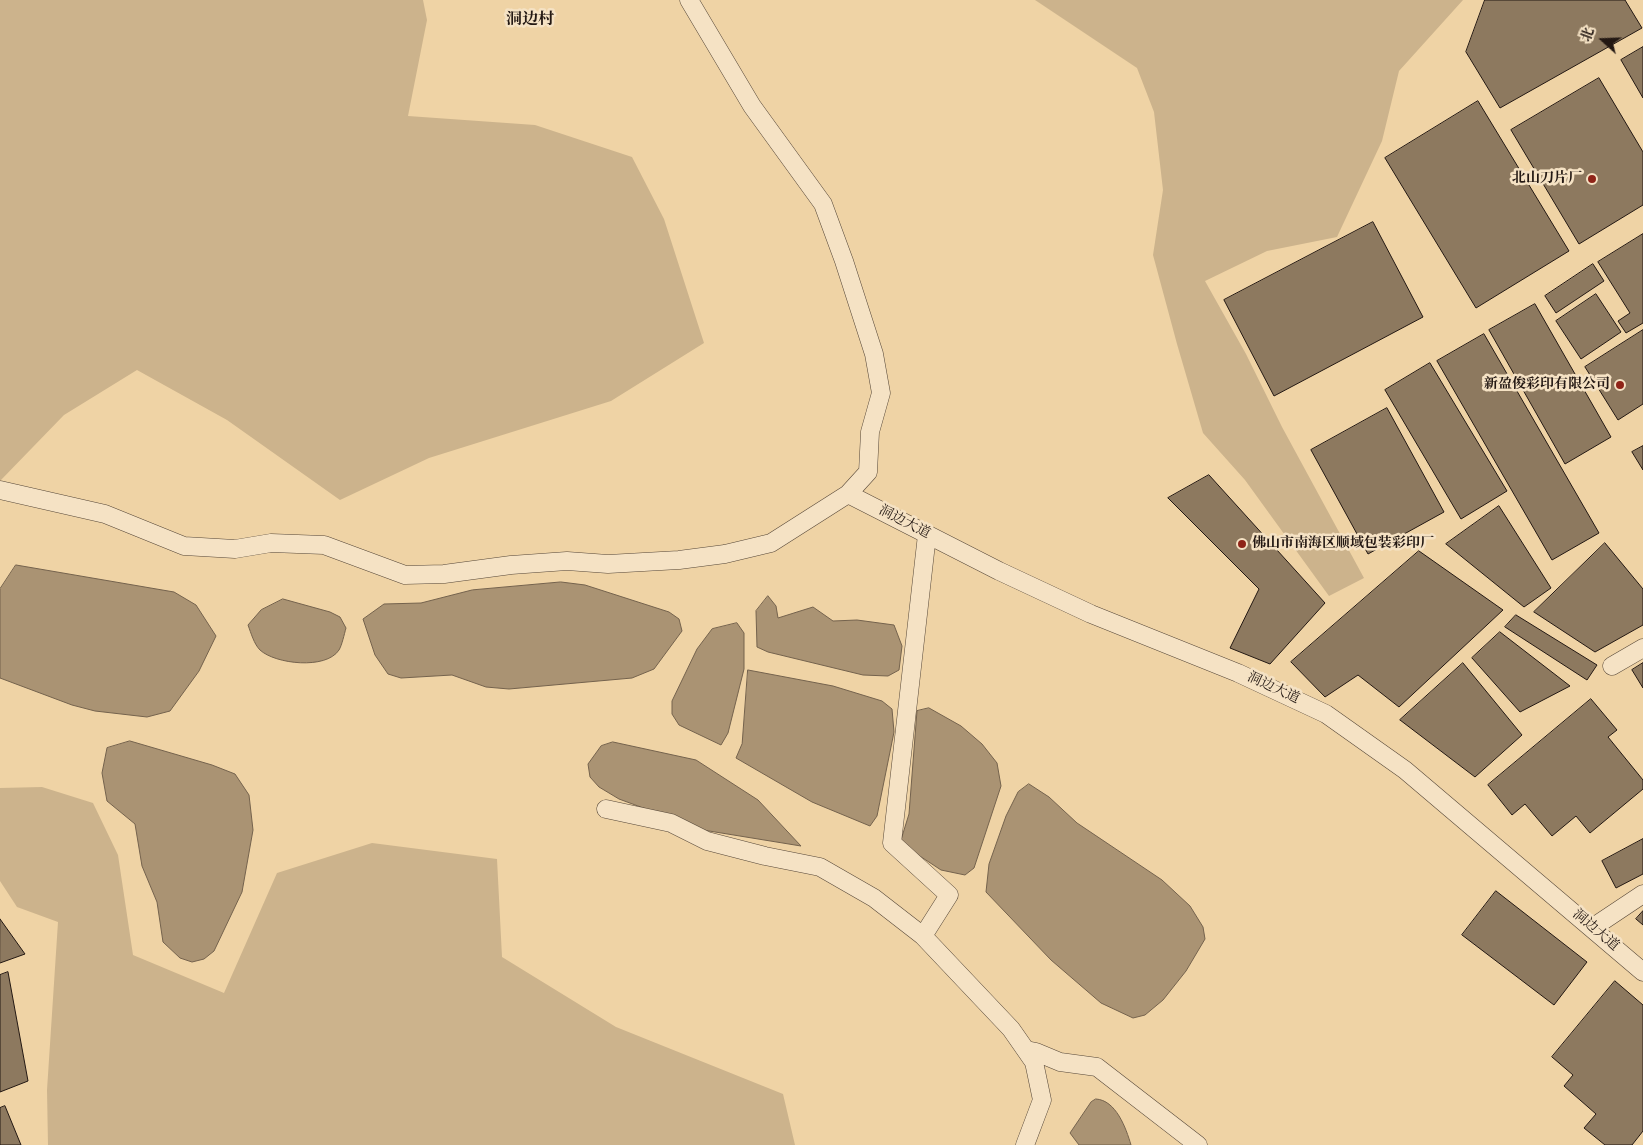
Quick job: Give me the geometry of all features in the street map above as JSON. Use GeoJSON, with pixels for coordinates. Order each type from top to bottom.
{"type":"FeatureCollection","features":[{"type":"Feature","properties":{"kind":"street"},"geometry":{"type":"LineString","coordinates":[[0,490],[105,514],[184,546],[235,549],[271,543],[324,546],[405,575],[444,574],[511,565],[567,561],[608,564],[679,560],[725,554],[771,543],[848,494],[868,472],[870,432],[880,393],[874,354],[823,204],[752,106],[689,0]]}},
{"type":"Feature","properties":{"kind":"street","name":"洞边大道"},"geometry":{"type":"LineString","coordinates":[[848,494],[999,571],[1091,614],[1238,673],[1326,714],[1405,770],[1643,972]]}},
{"type":"Feature","properties":{"kind":"street"},"geometry":{"type":"LineString","coordinates":[[923,936],[949,896],[892,843],[927,535]]}},
{"type":"Feature","properties":{"kind":"street"},"geometry":{"type":"LineString","coordinates":[[1612,666],[1643,648]]}},
{"type":"Feature","properties":{"kind":"street"},"geometry":{"type":"LineString","coordinates":[[606,809],[671,823],[707,841],[820,868],[874,898],[923,936],[1011,1028],[1034,1062],[1042,1100],[1025,1145]]}},
{"type":"Feature","properties":{"kind":"street"},"geometry":{"type":"LineString","coordinates":[[1592,928],[1643,894]]}},
{"type":"Feature","properties":{"kind":"street"},"geometry":{"type":"LineString","coordinates":[[1026,1050],[1060,1062],[1097,1067],[1198,1145]]}},
{"type":"Feature","properties":{"kind":"shaded area"},"geometry":{"type":"Polygon","coordinates":[[[0,0],[423,0],[427,20],[408,116],[535,125],[632,157],[664,219],[704,343],[611,401],[429,458],[340,500],[227,420],[137,370],[64,415],[0,481],[0,0]]]}},
{"type":"Feature","properties":{"kind":"shaded area"},"geometry":{"type":"Polygon","coordinates":[[[1035,0],[1463,0],[1399,71],[1382,141],[1337,237],[1267,251],[1205,281],[1246,354],[1282,427],[1364,578],[1329,596],[1245,480],[1203,433],[1153,255],[1163,190],[1154,112],[1137,68],[1035,0]]]}},
{"type":"Feature","properties":{"kind":"shaded area"},"geometry":{"type":"Polygon","coordinates":[[[16,565],[174,592],[196,605],[216,636],[199,671],[170,711],[147,717],[95,711],[72,705],[0,678],[0,589],[16,565]]]}},
{"type":"Feature","properties":{"kind":"shaded area"},"geometry":{"type":"Polygon","coordinates":[[[561,582],[585,585],[669,612],[679,619],[682,631],[654,669],[632,678],[509,689],[486,687],[452,675],[401,678],[388,674],[375,655],[363,619],[384,604],[421,603],[472,590],[561,582]]]}},
{"type":"Feature","properties":{"kind":"shaded area"},"geometry":{"type":"Polygon","coordinates":[[[768,596],[776,606],[778,618],[813,607],[833,621],[857,620],[894,625],[902,646],[899,670],[888,676],[863,675],[768,652],[757,647],[756,611],[768,596]]]}},
{"type":"Feature","properties":{"kind":"shaded area"},"geometry":{"type":"Polygon","coordinates":[[[283,599],[330,612],[340,617],[346,628],[339,650],[323,660],[300,663],[277,659],[260,650],[254,642],[248,625],[261,610],[283,599]]]}},
{"type":"Feature","properties":{"kind":"shaded area"},"geometry":{"type":"Polygon","coordinates":[[[737,623],[744,633],[744,669],[728,733],[721,745],[679,725],[672,714],[672,701],[697,649],[712,629],[737,623]]]}},
{"type":"Feature","properties":{"kind":"shaded area"},"geometry":{"type":"Polygon","coordinates":[[[748,670],[833,686],[882,701],[892,709],[894,732],[877,816],[870,826],[812,802],[736,758],[742,744],[748,670]]]}},
{"type":"Feature","properties":{"kind":"shaded area"},"geometry":{"type":"Polygon","coordinates":[[[929,708],[961,726],[982,744],[997,763],[1001,786],[974,868],[965,875],[941,870],[900,843],[909,814],[917,711],[929,708]]]}},
{"type":"Feature","properties":{"kind":"shaded area"},"geometry":{"type":"Polygon","coordinates":[[[130,741],[212,765],[235,774],[249,795],[253,830],[242,892],[214,951],[204,959],[192,962],[180,958],[163,942],[157,902],[142,866],[135,824],[107,801],[102,773],[107,748],[130,741]]]}},
{"type":"Feature","properties":{"kind":"shaded area"},"geometry":{"type":"Polygon","coordinates":[[[613,742],[696,760],[758,800],[801,846],[703,830],[619,799],[599,787],[590,777],[588,764],[601,746],[613,742]]]}},
{"type":"Feature","properties":{"kind":"shaded area"},"geometry":{"type":"Polygon","coordinates":[[[1029,784],[1049,797],[1077,823],[1162,880],[1190,906],[1203,927],[1205,939],[1186,971],[1163,1000],[1145,1015],[1133,1018],[1101,1003],[1051,960],[986,892],[989,864],[1006,816],[1018,792],[1029,784]]]}},
{"type":"Feature","properties":{"kind":"shaded area"},"geometry":{"type":"Polygon","coordinates":[[[42,787],[93,803],[118,855],[133,955],[224,993],[277,873],[372,843],[497,859],[502,957],[616,1027],[783,1094],[795,1145],[48,1145],[47,1090],[58,922],[17,907],[0,881],[0,788],[42,787]]]}},
{"type":"Feature","properties":{"kind":"shaded area"},"geometry":{"type":"Polygon","coordinates":[[[1096,1099],[1109,1104],[1115,1110],[1123,1123],[1131,1145],[1079,1145],[1070,1133],[1091,1102],[1096,1099]]]}},
{"type":"Feature","properties":{"kind":"building"},"geometry":{"type":"Polygon","coordinates":[[[1485,0],[1625,0],[1642,28],[1500,108],[1466,52],[1485,0]]]}},
{"type":"Feature","properties":{"kind":"building"},"geometry":{"type":"Polygon","coordinates":[[[1643,47],[1643,98],[1621,60],[1643,47]]]}},
{"type":"Feature","properties":{"kind":"building","name":"北山刀片厂"},"geometry":{"type":"Polygon","coordinates":[[[1599,78],[1643,152],[1643,205],[1579,244],[1511,130],[1599,78]]]}},
{"type":"Feature","properties":{"kind":"building"},"geometry":{"type":"Polygon","coordinates":[[[1478,101],[1569,251],[1476,308],[1385,158],[1478,101]]]}},
{"type":"Feature","properties":{"kind":"building"},"geometry":{"type":"Polygon","coordinates":[[[1373,222],[1423,317],[1274,396],[1224,300],[1373,222]]]}},
{"type":"Feature","properties":{"kind":"building"},"geometry":{"type":"Polygon","coordinates":[[[1643,234],[1643,323],[1626,333],[1618,321],[1630,313],[1598,262],[1643,234]]]}},
{"type":"Feature","properties":{"kind":"building"},"geometry":{"type":"Polygon","coordinates":[[[1593,264],[1604,281],[1556,313],[1545,296],[1593,264]]]}},
{"type":"Feature","properties":{"kind":"building"},"geometry":{"type":"Polygon","coordinates":[[[1596,294],[1621,332],[1581,359],[1556,321],[1596,294]]]}},
{"type":"Feature","properties":{"kind":"building"},"geometry":{"type":"Polygon","coordinates":[[[1535,304],[1611,437],[1565,464],[1489,330],[1535,304]]]}},
{"type":"Feature","properties":{"kind":"building","name":"新盈俊彩印有限公司"},"geometry":{"type":"Polygon","coordinates":[[[1643,330],[1643,404],[1618,420],[1585,367],[1643,330]]]}},
{"type":"Feature","properties":{"kind":"building"},"geometry":{"type":"Polygon","coordinates":[[[1484,334],[1599,533],[1552,560],[1437,361],[1484,334]]]}},
{"type":"Feature","properties":{"kind":"building"},"geometry":{"type":"Polygon","coordinates":[[[1430,363],[1507,491],[1461,519],[1385,390],[1430,363]]]}},
{"type":"Feature","properties":{"kind":"building"},"geometry":{"type":"Polygon","coordinates":[[[1387,408],[1444,512],[1368,554],[1311,450],[1387,408]]]}},
{"type":"Feature","properties":{"kind":"building"},"geometry":{"type":"Polygon","coordinates":[[[1643,446],[1643,470],[1632,452],[1643,446]]]}},
{"type":"Feature","properties":{"kind":"building","name":"佛山市南海区顺域包装彩印厂"},"geometry":{"type":"Polygon","coordinates":[[[1209,475],[1325,603],[1270,664],[1230,648],[1259,589],[1168,498],[1209,475]]]}},
{"type":"Feature","properties":{"kind":"building"},"geometry":{"type":"Polygon","coordinates":[[[1499,506],[1551,588],[1524,607],[1446,544],[1499,506]]]}},
{"type":"Feature","properties":{"kind":"building"},"geometry":{"type":"Polygon","coordinates":[[[1605,543],[1643,589],[1643,625],[1595,652],[1534,612],[1605,543]]]}},
{"type":"Feature","properties":{"kind":"building"},"geometry":{"type":"Polygon","coordinates":[[[1419,551],[1503,610],[1399,707],[1358,675],[1325,697],[1291,662],[1419,551]]]}},
{"type":"Feature","properties":{"kind":"building"},"geometry":{"type":"Polygon","coordinates":[[[1516,615],[1597,665],[1587,680],[1505,627],[1516,615]]]}},
{"type":"Feature","properties":{"kind":"building"},"geometry":{"type":"Polygon","coordinates":[[[1500,632],[1570,686],[1520,712],[1472,658],[1500,632]]]}},
{"type":"Feature","properties":{"kind":"building"},"geometry":{"type":"Polygon","coordinates":[[[1463,663],[1522,735],[1475,777],[1400,720],[1463,663]]]}},
{"type":"Feature","properties":{"kind":"building"},"geometry":{"type":"Polygon","coordinates":[[[1643,663],[1643,688],[1632,670],[1643,663]]]}},
{"type":"Feature","properties":{"kind":"building"},"geometry":{"type":"Polygon","coordinates":[[[1591,699],[1617,730],[1608,737],[1643,780],[1643,789],[1590,833],[1576,816],[1552,836],[1525,804],[1512,815],[1488,785],[1591,699]]]}},
{"type":"Feature","properties":{"kind":"building"},"geometry":{"type":"Polygon","coordinates":[[[1643,839],[1643,874],[1616,888],[1602,861],[1643,839]]]}},
{"type":"Feature","properties":{"kind":"building"},"geometry":{"type":"Polygon","coordinates":[[[1496,891],[1587,962],[1554,1005],[1462,935],[1496,891]]]}},
{"type":"Feature","properties":{"kind":"building"},"geometry":{"type":"Polygon","coordinates":[[[1643,911],[1643,925],[1636,919],[1643,911]]]}},
{"type":"Feature","properties":{"kind":"building"},"geometry":{"type":"Polygon","coordinates":[[[0,919],[25,954],[0,963],[0,919]]]}},
{"type":"Feature","properties":{"kind":"building"},"geometry":{"type":"Polygon","coordinates":[[[8,972],[28,1081],[0,1092],[0,975],[8,972]]]}},
{"type":"Feature","properties":{"kind":"building"},"geometry":{"type":"Polygon","coordinates":[[[1615,981],[1643,1005],[1643,1131],[1632,1145],[1605,1145],[1584,1128],[1596,1114],[1564,1086],[1573,1075],[1552,1057],[1615,981]]]}},
{"type":"Feature","properties":{"kind":"building"},"geometry":{"type":"Polygon","coordinates":[[[5,1106],[21,1145],[0,1145],[0,1108],[5,1106]]]}},
{"type":"Feature","properties":{"kind":"place","name":"北山刀片厂"},"geometry":{"type":"Point","coordinates":[1592,179]}},
{"type":"Feature","properties":{"kind":"place","name":"新盈俊彩印有限公司"},"geometry":{"type":"Point","coordinates":[1620,385]}},
{"type":"Feature","properties":{"kind":"place","name":"佛山市南海区顺域包装彩印厂"},"geometry":{"type":"Point","coordinates":[1242,544]}},
{"type":"Feature","properties":{"kind":"district","name":"洞边村"},"geometry":{"type":"Point","coordinates":[530,21]}}]}
